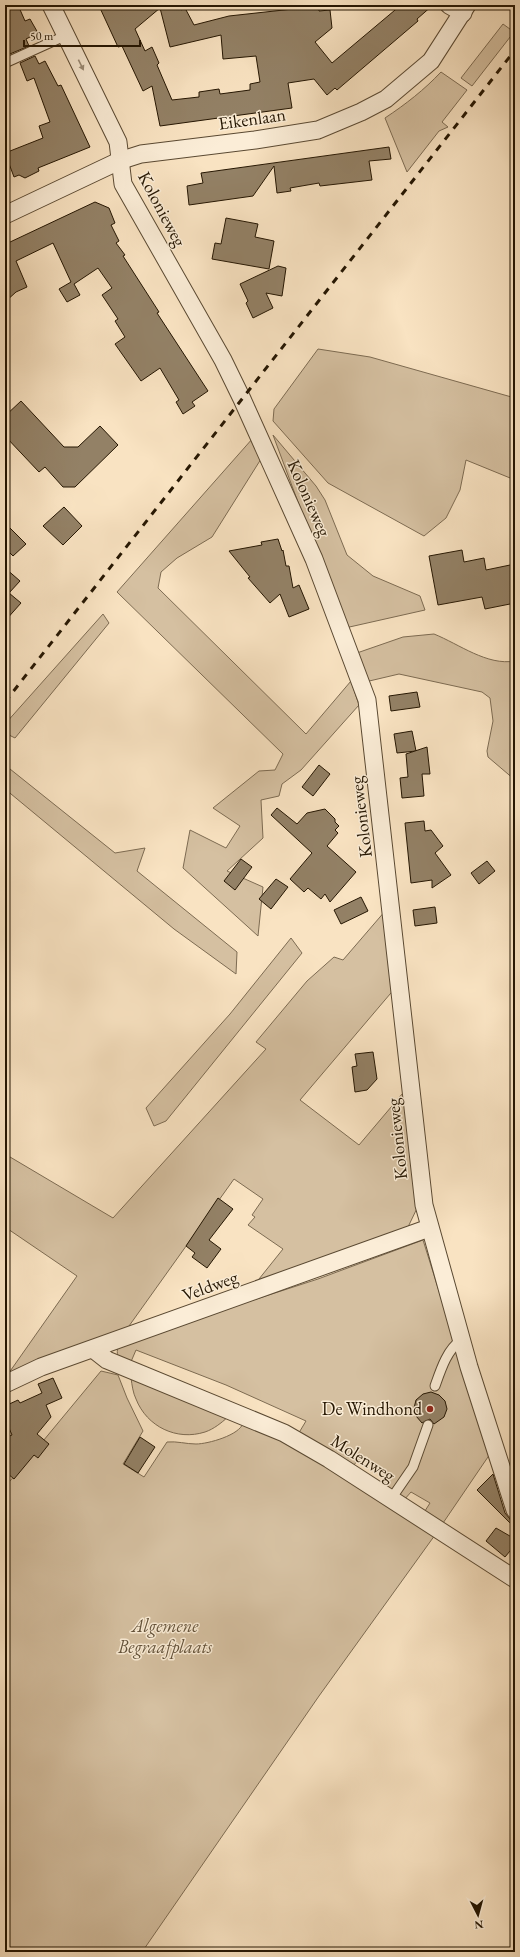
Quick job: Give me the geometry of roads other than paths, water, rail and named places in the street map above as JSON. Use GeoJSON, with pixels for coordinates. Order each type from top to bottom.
{"type":"FeatureCollection","features":[{"type":"Feature","properties":{"kind":"street","name":"Kolonieweg"},"geometry":{"type":"LineString","coordinates":[[51,5],[118,142],[119,161],[123,184],[223,360],[242,399],[314,559],[367,700],[424,1205],[461,1340],[515,1510]]}},
{"type":"Feature","properties":{"kind":"street","name":"Eikenlaan"},"geometry":{"type":"LineString","coordinates":[[5,215],[119,161],[141,154],[255,140],[318,130],[361,112],[386,99],[431,61],[460,8]]}},
{"type":"Feature","properties":{"kind":"street","name":"Veldweg"},"geometry":{"type":"LineString","coordinates":[[5,1384],[41,1367],[430,1228]]}},
{"type":"Feature","properties":{"kind":"street","name":"Molenweg"},"geometry":{"type":"LineString","coordinates":[[93,1349],[107,1360],[284,1433],[329,1459],[515,1579]]}},
{"type":"Feature","properties":{"kind":"lane"},"geometry":{"type":"LineString","coordinates":[[5,63],[67,35]]}},
{"type":"Feature","properties":{"kind":"lane"},"geometry":{"type":"LineString","coordinates":[[435,1386],[442,1365],[455,1344],[461,1340]]}},
{"type":"Feature","properties":{"kind":"lane"},"geometry":{"type":"LineString","coordinates":[[391,1499],[413,1467],[428,1425]]}},
{"type":"Feature","properties":{"kind":"railway"},"geometry":{"type":"LineString","coordinates":[[5,702],[515,50]]}},
{"type":"Feature","properties":{"kind":"place","name":"De Windhond"},"geometry":{"type":"Point","coordinates":[430,1409]}},
{"type":"Feature","properties":{"kind":"park label","name":"Algemene Begraafplaats"},"geometry":{"type":"Point","coordinates":[165,1636]}}]}
